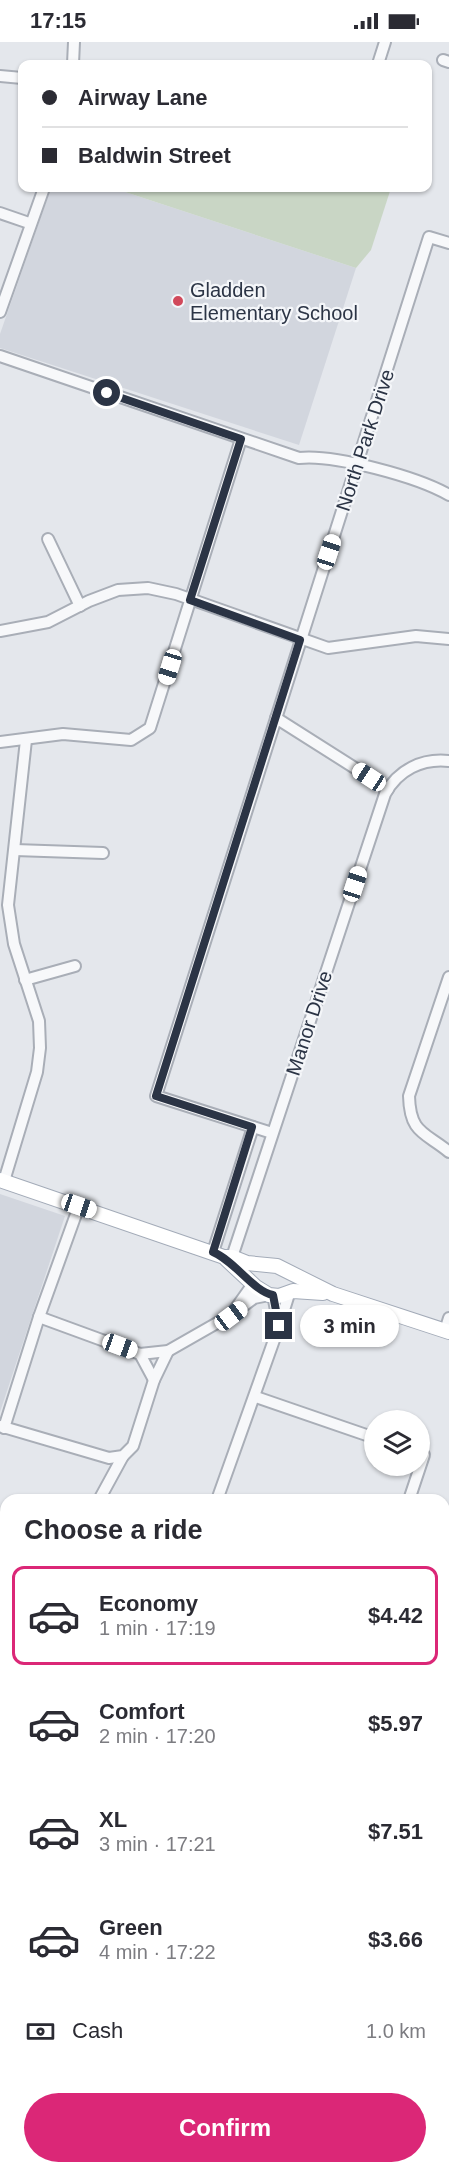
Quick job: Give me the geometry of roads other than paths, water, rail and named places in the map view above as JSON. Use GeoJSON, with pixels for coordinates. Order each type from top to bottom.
{"type":"FeatureCollection","features":[{"type":"Feature","properties":{"kind":"main road"},"geometry":{"type":"LineString","coordinates":[[2,1180],[223,1255],[258,1265],[277,1266],[292,1287]]}},
{"type":"Feature","properties":{"kind":"main road"},"geometry":{"type":"LineString","coordinates":[[223,1255],[252,1283],[271,1295],[292,1287],[333,1294],[448,1327]]}},
{"type":"Feature","properties":{"kind":"main road"},"geometry":{"type":"LineString","coordinates":[[252,1283],[252,1272],[258,1265]]}},
{"type":"Feature","properties":{"kind":"street"},"geometry":{"type":"LineString","coordinates":[[73,60],[74,42]]}},
{"type":"Feature","properties":{"kind":"street"},"geometry":{"type":"LineString","coordinates":[[379,60],[385,42]]}},
{"type":"Feature","properties":{"kind":"street"},"geometry":{"type":"LineString","coordinates":[[0,76],[18,78]]}},
{"type":"Feature","properties":{"kind":"street"},"geometry":{"type":"LineString","coordinates":[[0,312],[29,223],[42,192]]}},
{"type":"Feature","properties":{"kind":"street"},"geometry":{"type":"LineString","coordinates":[[0,213],[29,223]]}},
{"type":"Feature","properties":{"kind":"street","name":"North Park Drive"},"geometry":{"type":"LineString","coordinates":[[272,1133],[156,1096],[429,237],[449,243]]}},
{"type":"Feature","properties":{"kind":"street"},"geometry":{"type":"LineString","coordinates":[[0,356],[299,458],[327,457],[357,464],[431,487],[449,495]]}},
{"type":"Feature","properties":{"kind":"street"},"geometry":{"type":"LineString","coordinates":[[0,742],[63,734],[131,740],[145,734],[154,722],[241,439]]}},
{"type":"Feature","properties":{"kind":"street"},"geometry":{"type":"LineString","coordinates":[[48,539],[80,606]]}},
{"type":"Feature","properties":{"kind":"street"},"geometry":{"type":"LineString","coordinates":[[0,631],[35,626],[103,595],[133,588],[164,591],[318,646],[341,648],[416,636],[449,639]]}},
{"type":"Feature","properties":{"kind":"street"},"geometry":{"type":"LineString","coordinates":[[276,718],[388,789],[398,777],[414,766],[434,760],[449,761]]}},
{"type":"Feature","properties":{"kind":"street"},"geometry":{"type":"LineString","coordinates":[[2,1180],[37,1072],[40,1048],[39,1021],[14,944],[9,915],[8,889],[15,850],[27,740]]}},
{"type":"Feature","properties":{"kind":"street","name":"Manor Drive"},"geometry":{"type":"LineString","coordinates":[[223,1255],[272,1133],[388,789]]}},
{"type":"Feature","properties":{"kind":"street"},"geometry":{"type":"LineString","coordinates":[[15,850],[104,853]]}},
{"type":"Feature","properties":{"kind":"street"},"geometry":{"type":"LineString","coordinates":[[25,980],[75,966]]}},
{"type":"Feature","properties":{"kind":"street"},"geometry":{"type":"LineString","coordinates":[[449,977],[409,1096],[411,1114],[421,1132],[449,1152]]}},
{"type":"Feature","properties":{"kind":"street"},"geometry":{"type":"LineString","coordinates":[[223,1255],[252,1127]]}},
{"type":"Feature","properties":{"kind":"street"},"geometry":{"type":"LineString","coordinates":[[79,1206],[2,1427],[109,1458],[123,1456]]}},
{"type":"Feature","properties":{"kind":"street"},"geometry":{"type":"LineString","coordinates":[[231,1316],[252,1283]]}},
{"type":"Feature","properties":{"kind":"street"},"geometry":{"type":"LineString","coordinates":[[219,1494],[256,1397],[292,1287]]}},
{"type":"Feature","properties":{"kind":"street"},"geometry":{"type":"LineString","coordinates":[[39,1317],[140,1353],[168,1352],[231,1316],[254,1298],[271,1295],[279,1326]]}},
{"type":"Feature","properties":{"kind":"street"},"geometry":{"type":"LineString","coordinates":[[102,1494],[123,1456],[134,1446],[154,1380],[168,1352]]}},
{"type":"Feature","properties":{"kind":"street"},"geometry":{"type":"LineString","coordinates":[[140,1353],[154,1380]]}},
{"type":"Feature","properties":{"kind":"street"},"geometry":{"type":"LineString","coordinates":[[256,1397],[364,1434]]}},
{"type":"Feature","properties":{"kind":"street"},"geometry":{"type":"LineString","coordinates":[[411,1494],[416,1476]]}},
{"type":"Feature","properties":{"kind":"place","name":"Gladden Elementary School"},"geometry":{"type":"Point","coordinates":[178,301]}}]}
